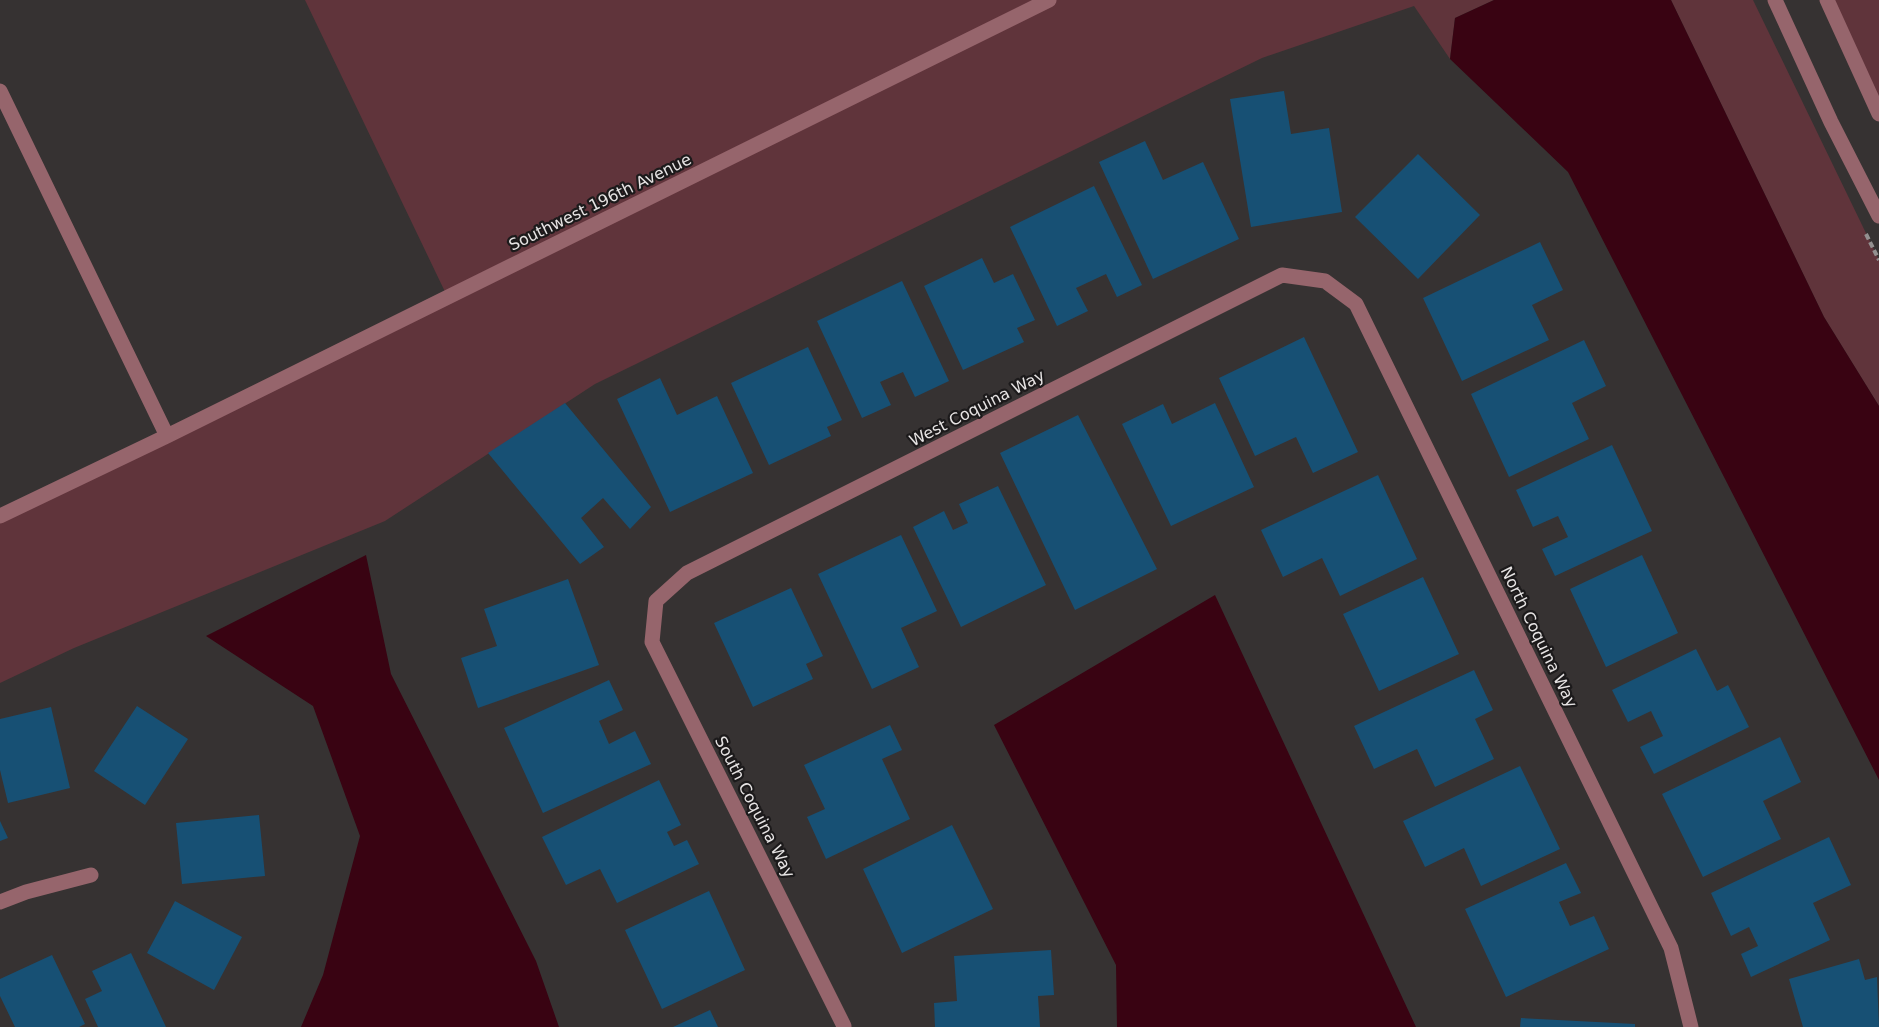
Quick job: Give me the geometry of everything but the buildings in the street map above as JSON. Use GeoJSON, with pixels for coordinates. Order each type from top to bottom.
{"type":"FeatureCollection","features":[{"type":"Feature","properties":{"kind":"street","name":"Southwest 196th Avenue"},"geometry":{"type":"LineString","coordinates":[[0,516],[167,436],[1049,0]]}},
{"type":"Feature","properties":{"kind":"street"},"geometry":{"type":"LineString","coordinates":[[1775,0],[1831,122],[1879,216]]}},
{"type":"Feature","properties":{"kind":"street"},"geometry":{"type":"LineString","coordinates":[[1827,0],[1879,114]]}},
{"type":"Feature","properties":{"kind":"street"},"geometry":{"type":"LineString","coordinates":[[0,91],[167,436]]}},
{"type":"Feature","properties":{"kind":"street","name":"West Coquina Way"},"geometry":{"type":"LineString","coordinates":[[656,601],[687,573],[1282,275],[1325,281]]}},
{"type":"Feature","properties":{"kind":"street","name":"North Coquina Way"},"geometry":{"type":"LineString","coordinates":[[1325,281],[1356,304],[1362,315],[1671,948],[1691,1027]]}},
{"type":"Feature","properties":{"kind":"street","name":"South Coquina Way"},"geometry":{"type":"LineString","coordinates":[[656,601],[652,642],[844,1026]]}},
{"type":"Feature","properties":{"kind":"street"},"geometry":{"type":"LineString","coordinates":[[0,902],[26,892],[91,875]]}},
{"type":"Feature","properties":{"kind":"shaded area"},"geometry":{"type":"Polygon","coordinates":[[[305,0],[1494,0],[1455,18],[1450,59],[1414,6],[1262,58],[595,384],[385,521],[74,648],[0,683],[0,516],[448,298],[305,0]]]}},
{"type":"Feature","properties":{"kind":"shaded area"},"geometry":{"type":"Polygon","coordinates":[[[1494,0],[1671,0],[1824,317],[1879,406],[1879,780],[1568,172],[1450,59],[1455,18],[1494,0]]]}},
{"type":"Feature","properties":{"kind":"shaded area"},"geometry":{"type":"Polygon","coordinates":[[[1671,0],[1753,0],[1879,260],[1879,406],[1824,317],[1671,0]]]}},
{"type":"Feature","properties":{"kind":"shaded area"},"geometry":{"type":"Polygon","coordinates":[[[1827,0],[1879,0],[1879,114],[1827,0]]]}},
{"type":"Feature","properties":{"kind":"shaded area"},"geometry":{"type":"Polygon","coordinates":[[[366,555],[391,674],[536,961],[559,1027],[301,1027],[323,975],[360,836],[313,706],[206,636],[366,555]]]}},
{"type":"Feature","properties":{"kind":"shaded area"},"geometry":{"type":"Polygon","coordinates":[[[1215,595],[1416,1027],[1117,1027],[1116,965],[994,725],[1215,595]]]}}]}
